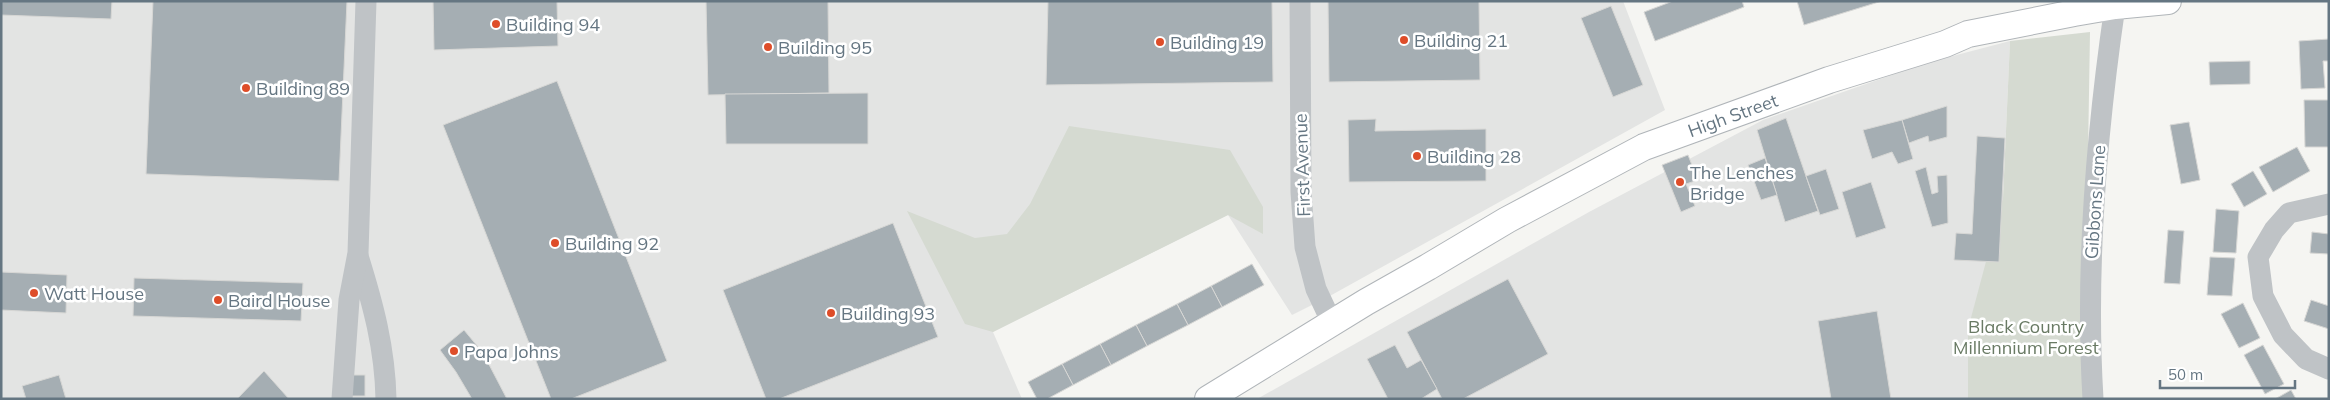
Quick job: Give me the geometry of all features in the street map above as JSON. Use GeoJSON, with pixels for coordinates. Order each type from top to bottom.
{"type":"FeatureCollection","features":[{"type":"Feature","properties":{"kind":"main road","name":"High Street"},"geometry":{"type":"LineString","coordinates":[[1208,399],[1332,323],[1507,220],[1644,148],[1837,77],[1945,44],[1968,34],[2074,12],[2168,1]]}},
{"type":"Feature","properties":{"kind":"street"},"geometry":{"type":"LineString","coordinates":[[342,399],[349,300],[358,253],[366,1]]}},
{"type":"Feature","properties":{"kind":"street","name":"First Avenue"},"geometry":{"type":"LineString","coordinates":[[1300,1],[1301,192],[1306,247],[1316,289],[1332,323]]}},
{"type":"Feature","properties":{"kind":"street","name":"Gibbons Lane"},"geometry":{"type":"LineString","coordinates":[[2093,399],[2090,346],[2091,222],[2115,6]]}},
{"type":"Feature","properties":{"kind":"street"},"geometry":{"type":"LineString","coordinates":[[2329,204],[2289,213],[2274,230],[2258,257],[2263,296],[2283,335],[2306,359],[2329,369]]}},
{"type":"Feature","properties":{"kind":"street"},"geometry":{"type":"LineString","coordinates":[[358,253],[379,331],[385,366],[386,399]]}},
{"type":"Feature","properties":{"kind":"street"},"geometry":{"type":"LineString","coordinates":[[376,399],[379,331]]}},
{"type":"Feature","properties":{"kind":"shaded area"},"geometry":{"type":"Polygon","coordinates":[[[1,1],[1623,1],[1665,110],[1328,297],[1292,315],[1228,215],[993,332],[1022,399],[1,399],[1,1]]]}},
{"type":"Feature","properties":{"kind":"shaded area"},"geometry":{"type":"Polygon","coordinates":[[[2010,41],[1994,399],[1257,399],[1589,212],[1763,120],[1926,63],[2010,41]]]}},
{"type":"Feature","properties":{"kind":"green space","name":"Black Country Millennium Forest"},"geometry":{"type":"Polygon","coordinates":[[[2090,32],[2084,399],[1968,399],[1968,329],[2003,198],[2010,41],[2090,32]]]}},
{"type":"Feature","properties":{"kind":"green space"},"geometry":{"type":"Polygon","coordinates":[[[1069,126],[1230,150],[1263,207],[1263,234],[1228,215],[993,332],[965,324],[907,211],[975,238],[1007,234],[1030,204],[1069,126]]]}},
{"type":"Feature","properties":{"kind":"building"},"geometry":{"type":"Polygon","coordinates":[[[1,1],[112,1],[111,19],[1,15],[1,1]]]}},
{"type":"Feature","properties":{"kind":"building","name":"Building 89"},"geometry":{"type":"Polygon","coordinates":[[[153,1],[347,1],[339,181],[146,174],[153,1]]]}},
{"type":"Feature","properties":{"kind":"building","name":"Building 94"},"geometry":{"type":"Polygon","coordinates":[[[433,1],[557,1],[558,46],[434,50],[433,1]]]}},
{"type":"Feature","properties":{"kind":"building","name":"Building 95"},"geometry":{"type":"Polygon","coordinates":[[[706,1],[828,1],[829,93],[708,95],[706,1]]]}},
{"type":"Feature","properties":{"kind":"building","name":"Building 19"},"geometry":{"type":"Polygon","coordinates":[[[1048,1],[1272,1],[1273,82],[1046,85],[1048,1]]]}},
{"type":"Feature","properties":{"kind":"building","name":"Building 21"},"geometry":{"type":"Polygon","coordinates":[[[1328,1],[1479,1],[1480,80],[1329,82],[1328,1]]]}},
{"type":"Feature","properties":{"kind":"building"},"geometry":{"type":"Polygon","coordinates":[[[1673,1],[1742,1],[1744,7],[1655,41],[1644,12],[1673,1]]]}},
{"type":"Feature","properties":{"kind":"building"},"geometry":{"type":"Polygon","coordinates":[[[1797,1],[1882,1],[1804,25],[1797,1]]]}},
{"type":"Feature","properties":{"kind":"building"},"geometry":{"type":"Polygon","coordinates":[[[1611,6],[1643,85],[1613,97],[1581,18],[1611,6]]]}},
{"type":"Feature","properties":{"kind":"building"},"geometry":{"type":"Polygon","coordinates":[[[2329,39],[2329,61],[2323,61],[2325,88],[2301,89],[2299,41],[2329,39]]]}},
{"type":"Feature","properties":{"kind":"building"},"geometry":{"type":"Polygon","coordinates":[[[2250,61],[2250,84],[2210,85],[2209,62],[2250,61]]]}},
{"type":"Feature","properties":{"kind":"building","name":"Building 92"},"geometry":{"type":"Polygon","coordinates":[[[557,81],[667,361],[571,399],[551,399],[443,125],[557,81]]]}},
{"type":"Feature","properties":{"kind":"building"},"geometry":{"type":"Polygon","coordinates":[[[868,93],[868,144],[726,144],[725,94],[868,93]]]}},
{"type":"Feature","properties":{"kind":"building"},"geometry":{"type":"Polygon","coordinates":[[[2304,100],[2329,100],[2329,147],[2305,147],[2304,100]]]}},
{"type":"Feature","properties":{"kind":"building"},"geometry":{"type":"Polygon","coordinates":[[[1947,106],[1947,137],[1929,142],[1928,136],[1909,143],[1902,120],[1947,106]]]}},
{"type":"Feature","properties":{"kind":"building"},"geometry":{"type":"Polygon","coordinates":[[[1786,118],[1818,211],[1785,222],[1757,130],[1786,118]]]}},
{"type":"Feature","properties":{"kind":"building","name":"Building 28"},"geometry":{"type":"Polygon","coordinates":[[[1376,119],[1375,131],[1486,129],[1486,181],[1349,182],[1348,120],[1376,119]]]}},
{"type":"Feature","properties":{"kind":"building"},"geometry":{"type":"Polygon","coordinates":[[[1902,120],[1913,159],[1898,164],[1892,152],[1872,159],[1863,130],[1902,120]]]}},
{"type":"Feature","properties":{"kind":"building"},"geometry":{"type":"Polygon","coordinates":[[[2189,122],[2200,180],[2181,184],[2170,125],[2189,122]]]}},
{"type":"Feature","properties":{"kind":"building"},"geometry":{"type":"Polygon","coordinates":[[[1977,136],[2005,138],[1999,262],[1954,260],[1956,233],[1972,234],[1977,136]]]}},
{"type":"Feature","properties":{"kind":"building"},"geometry":{"type":"Polygon","coordinates":[[[2297,147],[2310,171],[2273,192],[2259,167],[2297,147]]]}},
{"type":"Feature","properties":{"kind":"building","name":"The Lenches Bridge"},"geometry":{"type":"Polygon","coordinates":[[[1688,155],[1698,180],[1686,184],[1695,206],[1681,212],[1662,165],[1688,155]]]}},
{"type":"Feature","properties":{"kind":"building"},"geometry":{"type":"Polygon","coordinates":[[[1765,158],[1777,195],[1761,200],[1748,165],[1765,158]]]}},
{"type":"Feature","properties":{"kind":"building"},"geometry":{"type":"Polygon","coordinates":[[[1926,167],[1932,194],[1938,192],[1937,176],[1947,175],[1948,223],[1932,227],[1915,171],[1926,167]]]}},
{"type":"Feature","properties":{"kind":"building"},"geometry":{"type":"Polygon","coordinates":[[[1826,169],[1839,209],[1820,215],[1806,176],[1826,169]]]}},
{"type":"Feature","properties":{"kind":"building"},"geometry":{"type":"Polygon","coordinates":[[[2253,171],[2267,194],[2244,207],[2231,184],[2253,171]]]}},
{"type":"Feature","properties":{"kind":"building"},"geometry":{"type":"Polygon","coordinates":[[[1871,182],[1886,228],[1856,238],[1842,192],[1871,182]]]}},
{"type":"Feature","properties":{"kind":"building"},"geometry":{"type":"Polygon","coordinates":[[[2216,209],[2239,211],[2236,253],[2213,252],[2216,209]]]}},
{"type":"Feature","properties":{"kind":"building","name":"Building 93"},"geometry":{"type":"Polygon","coordinates":[[[893,223],[938,337],[779,399],[766,399],[723,290],[893,223]]]}},
{"type":"Feature","properties":{"kind":"building"},"geometry":{"type":"Polygon","coordinates":[[[2168,230],[2184,231],[2180,284],[2164,283],[2168,230]]]}},
{"type":"Feature","properties":{"kind":"building"},"geometry":{"type":"Polygon","coordinates":[[[2312,232],[2329,234],[2329,254],[2310,253],[2312,232]]]}},
{"type":"Feature","properties":{"kind":"building"},"geometry":{"type":"Polygon","coordinates":[[[2210,257],[2235,258],[2232,296],[2207,295],[2210,257]]]}},
{"type":"Feature","properties":{"kind":"building"},"geometry":{"type":"Polygon","coordinates":[[[1252,264],[1264,285],[1222,307],[1211,286],[1252,264]]]}},
{"type":"Feature","properties":{"kind":"building","name":"Watt House"},"geometry":{"type":"Polygon","coordinates":[[[1,272],[67,275],[66,313],[1,310],[1,272]]]}},
{"type":"Feature","properties":{"kind":"building","name":"Baird House"},"geometry":{"type":"Polygon","coordinates":[[[134,278],[303,283],[301,321],[133,316],[134,278]]]}},
{"type":"Feature","properties":{"kind":"building"},"geometry":{"type":"Polygon","coordinates":[[[1508,279],[1548,354],[1463,399],[1442,399],[1407,332],[1508,279]]]}},
{"type":"Feature","properties":{"kind":"building"},"geometry":{"type":"Polygon","coordinates":[[[1211,286],[1222,307],[1188,325],[1177,304],[1211,286]]]}},
{"type":"Feature","properties":{"kind":"building"},"geometry":{"type":"Polygon","coordinates":[[[2311,300],[2329,306],[2329,329],[2304,321],[2311,300]]]}},
{"type":"Feature","properties":{"kind":"building"},"geometry":{"type":"Polygon","coordinates":[[[2243,303],[2260,338],[2239,348],[2221,314],[2243,303]]]}},
{"type":"Feature","properties":{"kind":"building"},"geometry":{"type":"Polygon","coordinates":[[[1177,304],[1188,325],[1147,346],[1136,325],[1177,304]]]}},
{"type":"Feature","properties":{"kind":"building"},"geometry":{"type":"Polygon","coordinates":[[[1877,311],[1891,399],[1831,399],[1818,321],[1877,311]]]}},
{"type":"Feature","properties":{"kind":"building"},"geometry":{"type":"Polygon","coordinates":[[[1136,325],[1147,346],[1111,365],[1100,344],[1136,325]]]}},
{"type":"Feature","properties":{"kind":"building"},"geometry":{"type":"Polygon","coordinates":[[[464,330],[483,353],[507,399],[472,399],[440,350],[464,330]]]}},
{"type":"Feature","properties":{"kind":"building"},"geometry":{"type":"Polygon","coordinates":[[[1100,344],[1111,365],[1073,385],[1062,364],[1100,344]]]}},
{"type":"Feature","properties":{"kind":"building"},"geometry":{"type":"Polygon","coordinates":[[[1395,345],[1407,368],[1421,360],[1437,389],[1421,399],[1388,399],[1367,359],[1395,345]]]}},
{"type":"Feature","properties":{"kind":"building"},"geometry":{"type":"Polygon","coordinates":[[[2263,345],[2284,384],[2265,394],[2244,355],[2263,345]]]}},
{"type":"Feature","properties":{"kind":"building"},"geometry":{"type":"Polygon","coordinates":[[[1062,364],[1073,385],[1047,399],[1037,399],[1028,382],[1062,364]]]}},
{"type":"Feature","properties":{"kind":"building"},"geometry":{"type":"Polygon","coordinates":[[[264,371],[289,399],[237,399],[264,371]]]}},
{"type":"Feature","properties":{"kind":"building"},"geometry":{"type":"Polygon","coordinates":[[[59,375],[66,399],[26,399],[22,386],[59,375]]]}},
{"type":"Feature","properties":{"kind":"building"},"geometry":{"type":"Polygon","coordinates":[[[350,375],[365,375],[365,396],[350,396],[350,375]]]}},
{"type":"Feature","properties":{"kind":"building"},"geometry":{"type":"Polygon","coordinates":[[[2291,390],[2296,399],[2275,399],[2291,390]]]}},
{"type":"Feature","properties":{"kind":"place","name":"Building 94"},"geometry":{"type":"Point","coordinates":[496,24]}},
{"type":"Feature","properties":{"kind":"place","name":"Building 21"},"geometry":{"type":"Point","coordinates":[1404,40]}},
{"type":"Feature","properties":{"kind":"place","name":"Building 19"},"geometry":{"type":"Point","coordinates":[1160,42]}},
{"type":"Feature","properties":{"kind":"place","name":"Building 95"},"geometry":{"type":"Point","coordinates":[768,47]}},
{"type":"Feature","properties":{"kind":"place","name":"Building 89"},"geometry":{"type":"Point","coordinates":[246,88]}},
{"type":"Feature","properties":{"kind":"place","name":"Building 28"},"geometry":{"type":"Point","coordinates":[1417,156]}},
{"type":"Feature","properties":{"kind":"place","name":"The Lenches Bridge"},"geometry":{"type":"Point","coordinates":[1680,182]}},
{"type":"Feature","properties":{"kind":"place","name":"Building 92"},"geometry":{"type":"Point","coordinates":[555,243]}},
{"type":"Feature","properties":{"kind":"place","name":"Watt House"},"geometry":{"type":"Point","coordinates":[34,293]}},
{"type":"Feature","properties":{"kind":"place","name":"Baird House"},"geometry":{"type":"Point","coordinates":[218,300]}},
{"type":"Feature","properties":{"kind":"place","name":"Building 93"},"geometry":{"type":"Point","coordinates":[831,313]}},
{"type":"Feature","properties":{"kind":"place","name":"Papa Johns"},"geometry":{"type":"Point","coordinates":[454,351]}}]}
